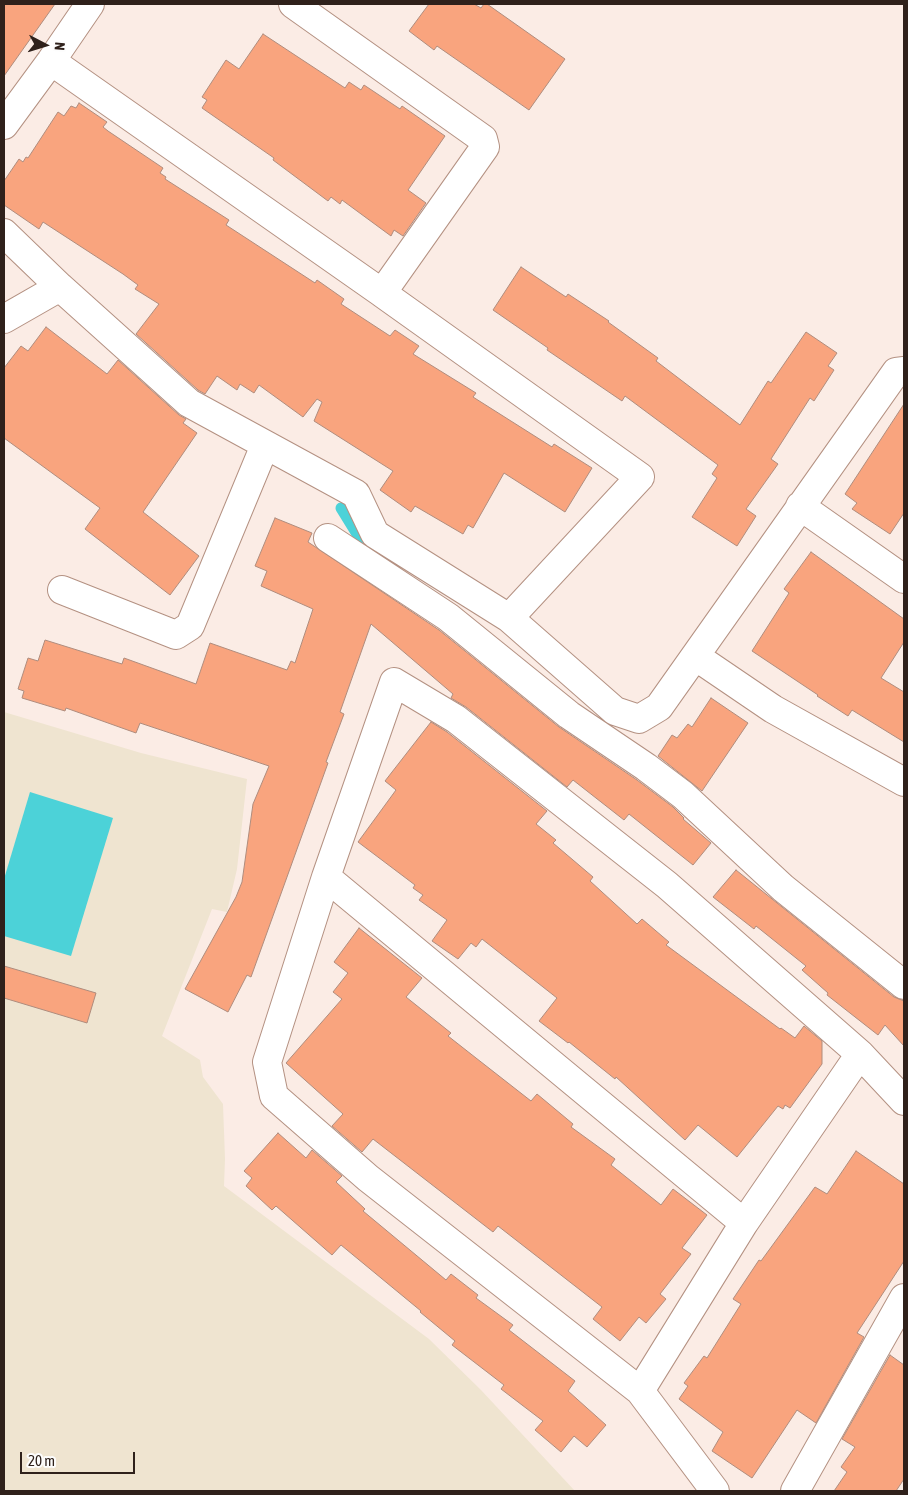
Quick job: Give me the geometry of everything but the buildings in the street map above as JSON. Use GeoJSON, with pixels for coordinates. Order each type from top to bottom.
{"type":"FeatureCollection","features":[{"type":"Feature","properties":{"kind":"street"},"geometry":{"type":"LineString","coordinates":[[4,126],[90,4]]}},
{"type":"Feature","properties":{"kind":"street"},"geometry":{"type":"LineString","coordinates":[[293,4],[484,139],[485,147],[382,294]]}},
{"type":"Feature","properties":{"kind":"street"},"geometry":{"type":"LineString","coordinates":[[51,60],[640,477],[509,618]]}},
{"type":"Feature","properties":{"kind":"street"},"geometry":{"type":"LineString","coordinates":[[4,232],[60,287],[189,403],[356,494],[375,534],[509,618],[616,711],[639,719],[659,707],[896,372],[904,371]]}},
{"type":"Feature","properties":{"kind":"street"},"geometry":{"type":"LineString","coordinates":[[4,319],[60,287]]}},
{"type":"Feature","properties":{"kind":"street"},"geometry":{"type":"LineString","coordinates":[[62,590],[176,635],[190,626],[265,445]]}},
{"type":"Feature","properties":{"kind":"street"},"geometry":{"type":"LineString","coordinates":[[800,506],[904,579]]}},
{"type":"Feature","properties":{"kind":"street"},"geometry":{"type":"LineString","coordinates":[[328,538],[448,617],[569,715],[661,778],[783,888],[904,985]]}},
{"type":"Feature","properties":{"kind":"street"},"geometry":{"type":"LineString","coordinates":[[695,656],[773,709],[904,782]]}},
{"type":"Feature","properties":{"kind":"street"},"geometry":{"type":"LineString","coordinates":[[715,1491],[640,1392],[368,1178],[274,1096],[267,1062],[326,877],[394,682],[456,719],[667,885],[860,1054],[904,1101]]}},
{"type":"Feature","properties":{"kind":"street"},"geometry":{"type":"LineString","coordinates":[[326,877],[744,1223]]}},
{"type":"Feature","properties":{"kind":"street"},"geometry":{"type":"LineString","coordinates":[[640,1392],[744,1223],[860,1054]]}},
{"type":"Feature","properties":{"kind":"street"},"geometry":{"type":"LineString","coordinates":[[795,1491],[904,1298]]}},
{"type":"Feature","properties":{"kind":"shaded area"},"geometry":{"type":"Polygon","coordinates":[[[4,712],[141,753],[247,779],[237,869],[227,912],[212,909],[162,1036],[200,1060],[203,1077],[223,1104],[224,1186],[429,1339],[481,1390],[575,1491],[4,1491],[4,712]]]}},
{"type":"Feature","properties":{"kind":"water"},"geometry":{"type":"Polygon","coordinates":[[[30,792],[113,818],[71,956],[4,936],[4,879],[30,792]]]}},
{"type":"Feature","properties":{"kind":"waterway"},"geometry":{"type":"LineString","coordinates":[[341,508],[365,547],[375,554]]}}]}
